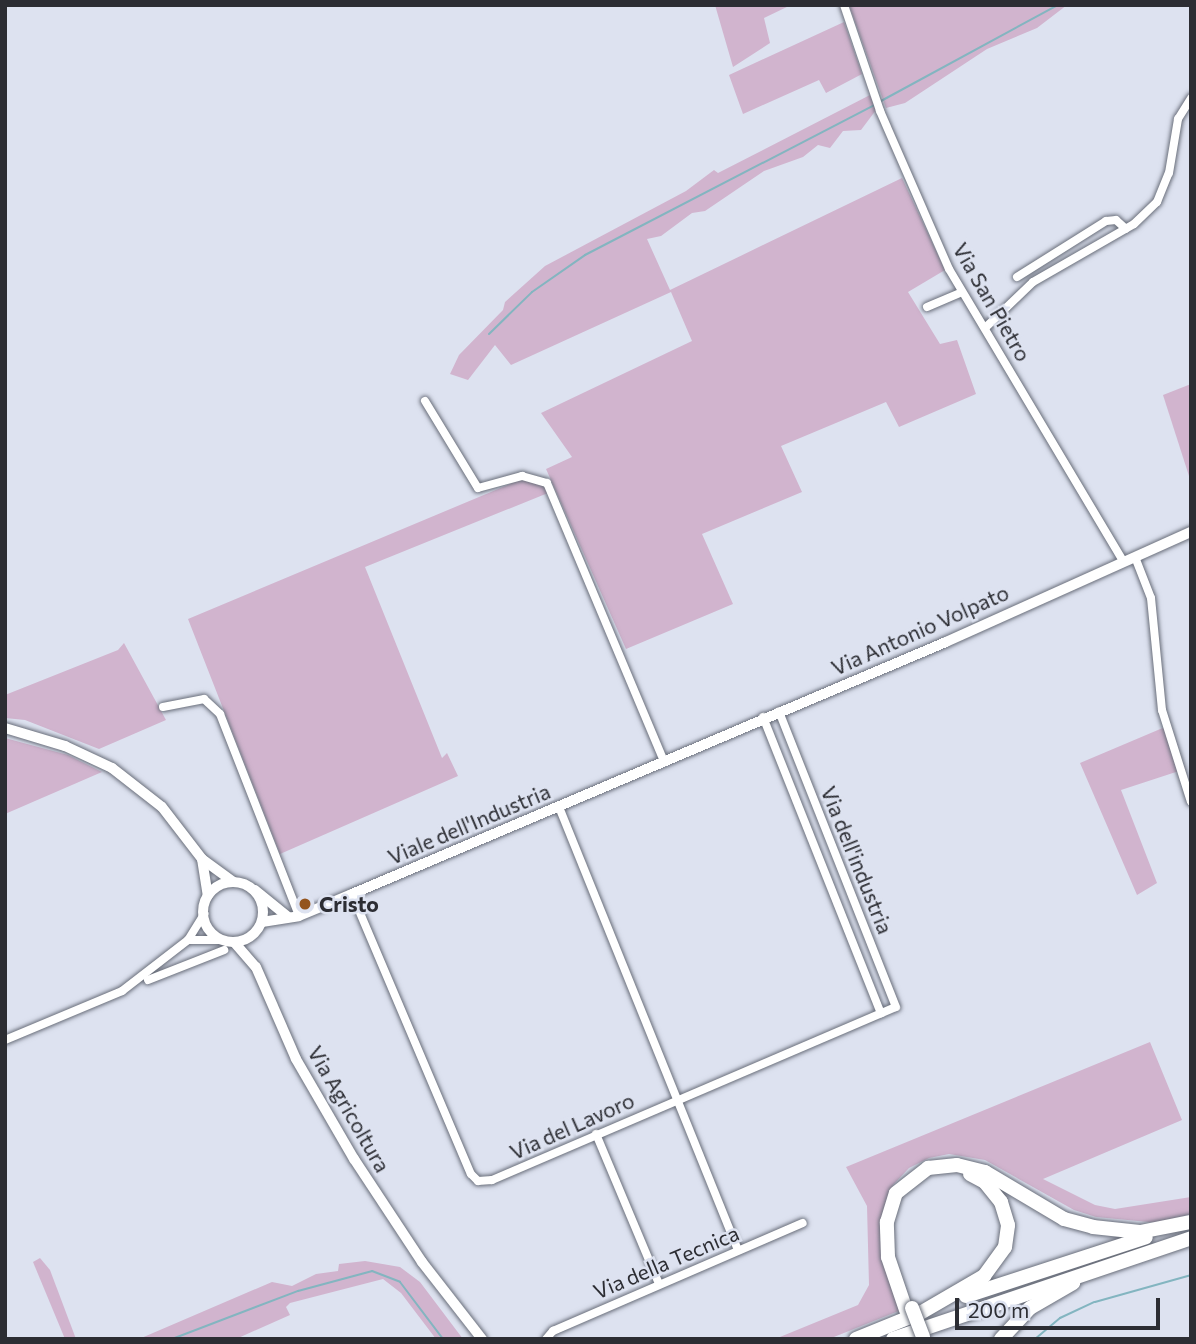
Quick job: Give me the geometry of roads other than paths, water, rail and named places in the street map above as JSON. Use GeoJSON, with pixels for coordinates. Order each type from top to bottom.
{"type":"FeatureCollection","features":[{"type":"Feature","properties":{"kind":"highway"},"geometry":{"type":"LineString","coordinates":[[914,1310],[888,1257],[887,1222],[896,1194],[928,1168],[975,1168],[1064,1219],[1093,1227],[1140,1232],[1191,1222]]}},
{"type":"Feature","properties":{"kind":"highway"},"geometry":{"type":"LineString","coordinates":[[856,1339],[914,1310],[984,1276],[1002,1253],[1008,1232],[1005,1209],[978,1178],[950,1171],[934,1172],[917,1181],[899,1201],[892,1244],[914,1310],[920,1338]]}},
{"type":"Feature","properties":{"kind":"highway"},"geometry":{"type":"LineString","coordinates":[[914,1310],[1191,1222]]}},
{"type":"Feature","properties":{"kind":"highway"},"geometry":{"type":"LineString","coordinates":[[893,1339],[1191,1239]]}},
{"type":"Feature","properties":{"kind":"highway"},"geometry":{"type":"LineString","coordinates":[[1001,1339],[1020,1316],[1062,1287],[1191,1239]]}},
{"type":"Feature","properties":{"kind":"main road"},"geometry":{"type":"LineString","coordinates":[[5,728],[40,737],[111,768],[162,807],[202,859],[234,882],[255,890],[263,905],[258,927]]}},
{"type":"Feature","properties":{"kind":"main road"},"geometry":{"type":"LineString","coordinates":[[202,859],[208,896],[204,914],[209,930],[227,944]]}},
{"type":"Feature","properties":{"kind":"main road"},"geometry":{"type":"LineString","coordinates":[[208,896],[219,885],[234,882]]}},
{"type":"Feature","properties":{"kind":"main road","name":"Viale dell'Industria"},"geometry":{"type":"LineString","coordinates":[[227,944],[258,927]]}},
{"type":"Feature","properties":{"kind":"main road","name":"Via Agricoltura"},"geometry":{"type":"LineString","coordinates":[[258,927],[256,967],[296,1059],[354,1159],[422,1262],[482,1339]]}},
{"type":"Feature","properties":{"kind":"main road","name":"Via Agricoltura"},"geometry":{"type":"LineString","coordinates":[[227,944],[256,967]]}},
{"type":"Feature","properties":{"kind":"street","name":"Via San Pietro"},"geometry":{"type":"LineString","coordinates":[[844,5],[880,111],[962,292],[1124,562]]}},
{"type":"Feature","properties":{"kind":"street"},"geometry":{"type":"LineString","coordinates":[[985,328],[1032,282],[1126,229],[1157,202],[1169,173],[1178,119],[1191,98]]}},
{"type":"Feature","properties":{"kind":"street"},"geometry":{"type":"LineString","coordinates":[[1017,277],[1106,221],[1116,220],[1126,229]]}},
{"type":"Feature","properties":{"kind":"street"},"geometry":{"type":"LineString","coordinates":[[928,306],[962,292]]}},
{"type":"Feature","properties":{"kind":"street"},"geometry":{"type":"LineString","coordinates":[[425,401],[478,488],[522,475],[547,483],[664,762]]}},
{"type":"Feature","properties":{"kind":"street","name":"Via Antonio Volpato"},"geometry":{"type":"LineString","coordinates":[[664,762],[1191,532]]}},
{"type":"Feature","properties":{"kind":"street"},"geometry":{"type":"LineString","coordinates":[[1135,557],[1151,598],[1162,710],[1191,802]]}},
{"type":"Feature","properties":{"kind":"street"},"geometry":{"type":"LineString","coordinates":[[163,707],[204,699],[220,714],[293,917]]}},
{"type":"Feature","properties":{"kind":"street","name":"Via dell'industria"},"geometry":{"type":"LineString","coordinates":[[779,711],[889,989]]}},
{"type":"Feature","properties":{"kind":"street","name":"Via dell'industria"},"geometry":{"type":"LineString","coordinates":[[763,718],[881,1013]]}},
{"type":"Feature","properties":{"kind":"street","name":"Viale dell'Industria"},"geometry":{"type":"LineString","coordinates":[[258,927],[293,917],[352,894],[664,762]]}},
{"type":"Feature","properties":{"kind":"street"},"geometry":{"type":"LineString","coordinates":[[559,807],[738,1250]]}},
{"type":"Feature","properties":{"kind":"street"},"geometry":{"type":"LineString","coordinates":[[255,890],[293,917]]}},
{"type":"Feature","properties":{"kind":"street","name":"Via del Lavoro"},"geometry":{"type":"LineString","coordinates":[[352,894],[471,1174],[478,1181],[492,1180],[678,1098]]}},
{"type":"Feature","properties":{"kind":"street"},"geometry":{"type":"LineString","coordinates":[[5,1040],[122,991],[188,940],[204,914]]}},
{"type":"Feature","properties":{"kind":"street","name":"Viale dell'Industria"},"geometry":{"type":"LineString","coordinates":[[188,940],[227,944]]}},
{"type":"Feature","properties":{"kind":"street"},"geometry":{"type":"LineString","coordinates":[[148,980],[182,967],[227,944]]}},
{"type":"Feature","properties":{"kind":"street"},"geometry":{"type":"LineString","coordinates":[[174,951],[182,967]]}},
{"type":"Feature","properties":{"kind":"street"},"geometry":{"type":"LineString","coordinates":[[678,1098],[896,1007],[889,989],[874,996]]}},
{"type":"Feature","properties":{"kind":"street"},"geometry":{"type":"LineString","coordinates":[[596,1134],[659,1284]]}},
{"type":"Feature","properties":{"kind":"street","name":"Via della Tecnica"},"geometry":{"type":"LineString","coordinates":[[546,1339],[553,1331],[803,1223]]}},
{"type":"Feature","properties":{"kind":"waterway"},"geometry":{"type":"LineString","coordinates":[[881,101],[1058,5]]}},
{"type":"Feature","properties":{"kind":"waterway"},"geometry":{"type":"LineString","coordinates":[[489,334],[532,292],[585,255],[876,104]]}},
{"type":"Feature","properties":{"kind":"waterway"},"geometry":{"type":"LineString","coordinates":[[172,1339],[298,1291],[372,1271],[400,1282],[443,1339]]}},
{"type":"Feature","properties":{"kind":"waterway"},"geometry":{"type":"LineString","coordinates":[[1035,1339],[1060,1318],[1095,1302],[1191,1275]]}},
{"type":"Feature","properties":{"kind":"place","name":"Cristo"},"geometry":{"type":"Point","coordinates":[305,904]}}]}
